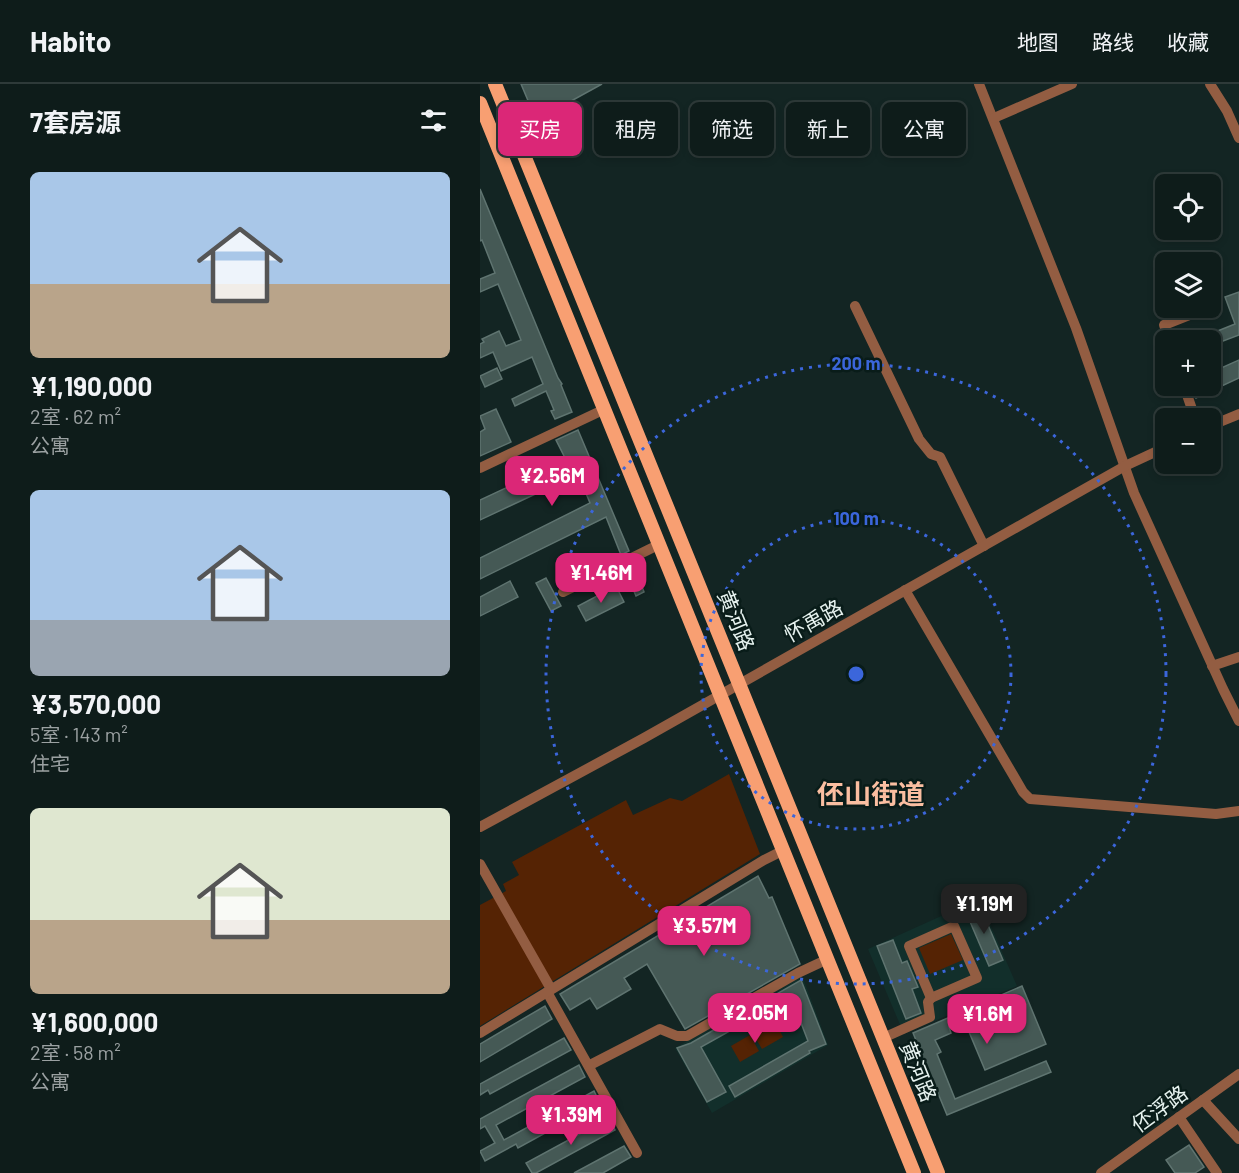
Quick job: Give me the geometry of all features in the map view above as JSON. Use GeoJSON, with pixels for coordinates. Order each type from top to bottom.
{"type":"FeatureCollection","features":[{"type":"Feature","properties":{"kind":"main road","name":"黄河路"},"geometry":{"type":"LineString","coordinates":[[495,84],[938,1173]]}},
{"type":"Feature","properties":{"kind":"main road","name":"黄河路"},"geometry":{"type":"LineString","coordinates":[[480,104],[914,1173]]}},
{"type":"Feature","properties":{"kind":"street"},"geometry":{"type":"LineString","coordinates":[[979,84],[1076,328],[1134,493],[1239,721]]}},
{"type":"Feature","properties":{"kind":"street"},"geometry":{"type":"LineString","coordinates":[[994,118],[1072,84]]}},
{"type":"Feature","properties":{"kind":"street"},"geometry":{"type":"LineString","coordinates":[[1210,84],[1227,111],[1239,138]]}},
{"type":"Feature","properties":{"kind":"street"},"geometry":{"type":"LineString","coordinates":[[855,306],[919,439],[931,454],[940,457],[984,546]]}},
{"type":"Feature","properties":{"kind":"street"},"geometry":{"type":"LineString","coordinates":[[1166,330],[1164,325],[1181,318]]}},
{"type":"Feature","properties":{"kind":"street"},"geometry":{"type":"LineString","coordinates":[[480,468],[605,409]]}},
{"type":"Feature","properties":{"kind":"street"},"geometry":{"type":"LineString","coordinates":[[1221,421],[1239,414]]}},
{"type":"Feature","properties":{"kind":"street","name":"怀禹路"},"geometry":{"type":"LineString","coordinates":[[480,827],[1125,466],[1155,452]]}},
{"type":"Feature","properties":{"kind":"street"},"geometry":{"type":"LineString","coordinates":[[563,592],[660,544]]}},
{"type":"Feature","properties":{"kind":"street"},"geometry":{"type":"LineString","coordinates":[[905,590],[1023,792],[1030,799],[1216,814],[1239,811]]}},
{"type":"Feature","properties":{"kind":"street"},"geometry":{"type":"LineString","coordinates":[[1212,666],[1239,657]]}},
{"type":"Feature","properties":{"kind":"street"},"geometry":{"type":"LineString","coordinates":[[480,1033],[784,850]]}},
{"type":"Feature","properties":{"kind":"street"},"geometry":{"type":"LineString","coordinates":[[480,864],[638,1153]]}},
{"type":"Feature","properties":{"kind":"street"},"geometry":{"type":"LineString","coordinates":[[883,1038],[930,1017],[928,1002],[931,998],[977,978],[954,926],[909,946],[931,998]]}},
{"type":"Feature","properties":{"kind":"street"},"geometry":{"type":"LineString","coordinates":[[590,1065],[660,1029],[677,1036],[687,1036],[798,973],[828,959]]}},
{"type":"Feature","properties":{"kind":"street","name":"伾浮路"},"geometry":{"type":"LineString","coordinates":[[1101,1173],[1239,1074]]}},
{"type":"Feature","properties":{"kind":"street"},"geometry":{"type":"LineString","coordinates":[[1203,1100],[1239,1139]]}},
{"type":"Feature","properties":{"kind":"street"},"geometry":{"type":"LineString","coordinates":[[1179,1117],[1217,1173]]}},
{"type":"Feature","properties":{"kind":"shaded area"},"geometry":{"type":"Polygon","coordinates":[[[729,774],[760,854],[480,1026],[480,905],[506,891],[503,884],[519,875],[512,862],[626,800],[633,815],[670,798],[682,801],[729,774]]]}},
{"type":"Feature","properties":{"kind":"shaded area"},"geometry":{"type":"Polygon","coordinates":[[[979,899],[1017,986],[904,1034],[868,949],[979,899]]]}},
{"type":"Feature","properties":{"kind":"shaded area"},"geometry":{"type":"Polygon","coordinates":[[[951,934],[963,960],[930,974],[919,948],[951,934]]]}},
{"type":"Feature","properties":{"kind":"shaded area"},"geometry":{"type":"Polygon","coordinates":[[[796,978],[803,978],[828,1045],[712,1113],[675,1048],[796,978]]]}},
{"type":"Feature","properties":{"kind":"shaded area"},"geometry":{"type":"Polygon","coordinates":[[[775,1021],[783,1037],[762,1049],[753,1034],[775,1021]]]}},
{"type":"Feature","properties":{"kind":"shaded area"},"geometry":{"type":"Polygon","coordinates":[[[750,1035],[759,1051],[740,1062],[731,1046],[750,1035]]]}},
{"type":"Feature","properties":{"kind":"building"},"geometry":{"type":"Polygon","coordinates":[[[521,84],[602,84],[569,102],[529,102],[521,84]]]}},
{"type":"Feature","properties":{"kind":"building"},"geometry":{"type":"Polygon","coordinates":[[[480,189],[572,412],[555,419],[551,411],[554,410],[546,391],[515,406],[512,399],[543,384],[532,357],[501,371],[493,352],[480,358],[480,344],[484,342],[482,339],[499,331],[506,346],[521,340],[498,284],[480,292],[480,279],[495,273],[482,240],[480,241],[480,189]]]}},
{"type":"Feature","properties":{"kind":"building"},"geometry":{"type":"Polygon","coordinates":[[[1239,292],[1239,335],[1221,342],[1220,330],[1235,324],[1225,297],[1239,292]]]}},
{"type":"Feature","properties":{"kind":"building"},"geometry":{"type":"Polygon","coordinates":[[[1239,360],[1239,378],[1221,386],[1221,368],[1239,360]]]}},
{"type":"Feature","properties":{"kind":"building"},"geometry":{"type":"Polygon","coordinates":[[[497,368],[502,379],[485,387],[480,376],[497,368]]]}},
{"type":"Feature","properties":{"kind":"building"},"geometry":{"type":"Polygon","coordinates":[[[496,409],[511,442],[480,456],[480,432],[485,429],[480,416],[496,409]]]}},
{"type":"Feature","properties":{"kind":"building"},"geometry":{"type":"Polygon","coordinates":[[[578,430],[629,551],[621,555],[606,517],[480,579],[480,558],[590,503],[578,474],[480,520],[480,500],[566,460],[556,440],[578,430]]]}},
{"type":"Feature","properties":{"kind":"building"},"geometry":{"type":"Polygon","coordinates":[[[634,566],[644,592],[636,596],[625,570],[634,566]]]}},
{"type":"Feature","properties":{"kind":"building"},"geometry":{"type":"Polygon","coordinates":[[[546,578],[561,606],[551,611],[536,583],[546,578]]]}},
{"type":"Feature","properties":{"kind":"building"},"geometry":{"type":"Polygon","coordinates":[[[510,581],[518,597],[480,616],[480,597],[510,581]]]}},
{"type":"Feature","properties":{"kind":"building"},"geometry":{"type":"Polygon","coordinates":[[[616,586],[624,602],[586,621],[578,606],[616,586]]]}},
{"type":"Feature","properties":{"kind":"building"},"geometry":{"type":"Polygon","coordinates":[[[758,876],[769,898],[772,897],[800,964],[685,1029],[647,964],[624,978],[631,989],[597,1009],[590,998],[570,1010],[560,994],[758,876]]]}},
{"type":"Feature","properties":{"kind":"building"},"geometry":{"type":"Polygon","coordinates":[[[979,904],[1003,960],[989,966],[965,910],[979,904]]]}},
{"type":"Feature","properties":{"kind":"building"},"geometry":{"type":"Polygon","coordinates":[[[893,940],[902,963],[907,961],[918,987],[912,989],[921,1013],[906,1019],[877,946],[893,940]]]}},
{"type":"Feature","properties":{"kind":"building"},"geometry":{"type":"Polygon","coordinates":[[[801,980],[826,1044],[809,1051],[810,1053],[735,1097],[729,1086],[808,1041],[796,1010],[782,1015],[778,1004],[701,1047],[726,1092],[707,1102],[677,1048],[691,1043],[801,980]]]}},
{"type":"Feature","properties":{"kind":"building"},"geometry":{"type":"Polygon","coordinates":[[[1022,986],[1046,1044],[985,1070],[964,1020],[949,1027],[951,1033],[935,1040],[941,1052],[937,1054],[955,1099],[1046,1061],[1051,1072],[947,1115],[913,1033],[1022,986]]]}},
{"type":"Feature","properties":{"kind":"building"},"geometry":{"type":"Polygon","coordinates":[[[545,1006],[552,1019],[480,1062],[480,1044],[545,1006]]]}},
{"type":"Feature","properties":{"kind":"building"},"geometry":{"type":"Polygon","coordinates":[[[564,1038],[571,1050],[490,1094],[488,1090],[480,1095],[480,1084],[564,1038]]]}},
{"type":"Feature","properties":{"kind":"building"},"geometry":{"type":"Polygon","coordinates":[[[579,1065],[585,1077],[496,1125],[504,1140],[594,1091],[600,1103],[518,1148],[516,1144],[485,1161],[480,1151],[495,1143],[485,1126],[480,1129],[480,1119],[579,1065]]]}},
{"type":"Feature","properties":{"kind":"building"},"geometry":{"type":"Polygon","coordinates":[[[609,1118],[615,1130],[536,1173],[532,1173],[526,1163],[609,1118]]]}},
{"type":"Feature","properties":{"kind":"building"},"geometry":{"type":"Polygon","coordinates":[[[1189,1145],[1204,1167],[1195,1173],[1175,1173],[1166,1160],[1189,1145]]]}},
{"type":"Feature","properties":{"kind":"building"},"geometry":{"type":"Polygon","coordinates":[[[624,1146],[631,1157],[603,1173],[574,1173],[624,1146]]]}},
{"type":"Feature","properties":{"kind":"district","name":"伾山街道"},"geometry":{"type":"Point","coordinates":[871,793]}}]}
